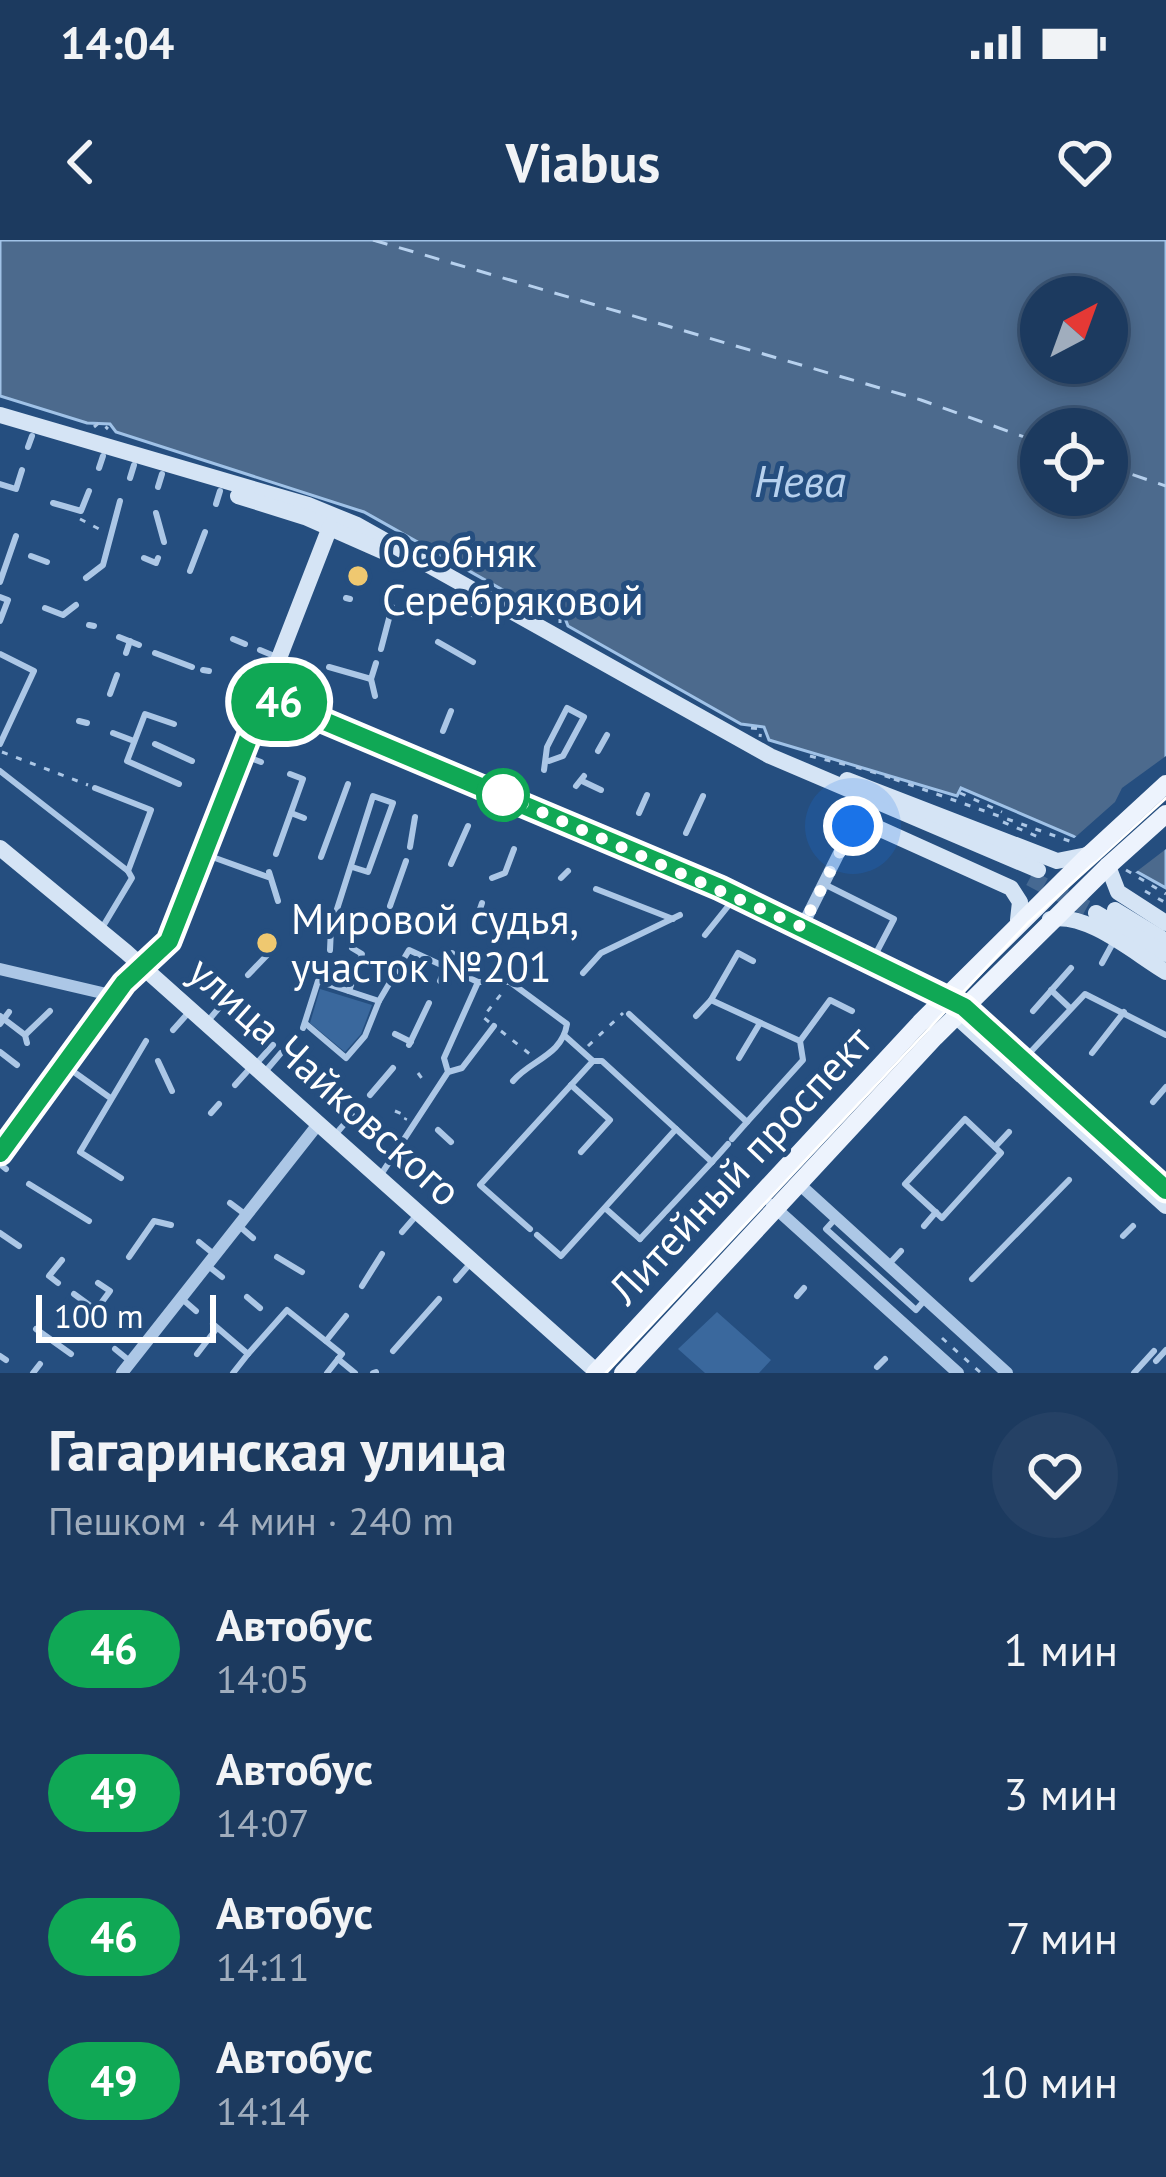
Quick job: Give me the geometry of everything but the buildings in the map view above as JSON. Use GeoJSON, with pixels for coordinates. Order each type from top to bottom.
{"type":"FeatureCollection","features":[{"type":"Feature","properties":{"kind":"main road"},"geometry":{"type":"LineString","coordinates":[[0,415],[333,521],[800,770],[1034,874],[764,765],[474,609],[333,521],[218,497],[30,441],[0,427]]}},
{"type":"Feature","properties":{"kind":"main road"},"geometry":{"type":"LineString","coordinates":[[3,1151],[19,1116],[43,1084],[115,996],[169,941],[204,854],[228,776],[313,585],[333,521]]}},
{"type":"Feature","properties":{"kind":"main road"},"geometry":{"type":"LineString","coordinates":[[265,696],[361,729],[400,759],[432,765],[529,806],[562,814],[582,836],[627,841],[717,887],[756,898],[802,927],[946,998],[1096,1151],[1160,1201]]}},
{"type":"Feature","properties":{"kind":"main road"},"geometry":{"type":"LineString","coordinates":[[800,770],[860,783],[1057,861],[1090,854]]}},
{"type":"Feature","properties":{"kind":"main road","name":"Литейный проспект"},"geometry":{"type":"LineString","coordinates":[[623,1373],[946,998],[1018,920],[1166,784]]}},
{"type":"Feature","properties":{"kind":"main road"},"geometry":{"type":"LineString","coordinates":[[862,807],[878,828],[1011,888],[1020,902],[1018,920]]}},
{"type":"Feature","properties":{"kind":"main road","name":"Литейный проспект"},"geometry":{"type":"LineString","coordinates":[[596,1373],[679,1275],[768,1201],[798,1183],[1049,919],[1166,814]]}},
{"type":"Feature","properties":{"kind":"main road","name":"улица Чайковского"},"geometry":{"type":"LineString","coordinates":[[1,850],[143,968],[596,1373]]}},
{"type":"Feature","properties":{"kind":"main road"},"geometry":{"type":"LineString","coordinates":[[1108,866],[1118,892],[1166,923]]}},
{"type":"Feature","properties":{"kind":"main road"},"geometry":{"type":"LineString","coordinates":[[1166,940],[1100,908],[1166,954]]}},
{"type":"Feature","properties":{"kind":"main road"},"geometry":{"type":"LineString","coordinates":[[1049,919],[1076,920],[1166,972]]}},
{"type":"Feature","properties":{"kind":"main road"},"geometry":{"type":"LineString","coordinates":[[960,1012],[1024,1059],[1152,1168],[1160,1201]]}},
{"type":"Feature","properties":{"kind":"street"},"geometry":{"type":"LineString","coordinates":[[802,927],[862,807]]}},
{"type":"Feature","properties":{"kind":"street"},"geometry":{"type":"LineString","coordinates":[[0,969],[19,979],[115,996]]}},
{"type":"Feature","properties":{"kind":"street"},"geometry":{"type":"LineString","coordinates":[[127,1367],[319,1123]]}},
{"type":"Feature","properties":{"kind":"street"},"geometry":{"type":"LineString","coordinates":[[798,1183],[926,1298],[946,1308],[1007,1373]]}},
{"type":"Feature","properties":{"kind":"street"},"geometry":{"type":"LineString","coordinates":[[768,1201],[827,1263],[907,1335],[958,1373]]}},
{"type":"Feature","properties":{"kind":"lane"},"geometry":{"type":"LineString","coordinates":[[0,484],[16,489],[22,470]]}},
{"type":"Feature","properties":{"kind":"lane"},"geometry":{"type":"LineString","coordinates":[[53,503],[80,511],[89,490]]}},
{"type":"Feature","properties":{"kind":"lane"},"geometry":{"type":"LineString","coordinates":[[86,578],[103,565],[120,501]]}},
{"type":"Feature","properties":{"kind":"lane"},"geometry":{"type":"LineString","coordinates":[[156,514],[164,542]]}},
{"type":"Feature","properties":{"kind":"lane"},"geometry":{"type":"LineString","coordinates":[[190,571],[205,532]]}},
{"type":"Feature","properties":{"kind":"lane"},"geometry":{"type":"LineString","coordinates":[[0,582],[16,536]]}},
{"type":"Feature","properties":{"kind":"lane"},"geometry":{"type":"LineString","coordinates":[[31,556],[47,562]]}},
{"type":"Feature","properties":{"kind":"lane"},"geometry":{"type":"LineString","coordinates":[[144,558],[156,563],[158,558]]}},
{"type":"Feature","properties":{"kind":"lane"},"geometry":{"type":"LineString","coordinates":[[0,597],[8,600],[0,621]]}},
{"type":"Feature","properties":{"kind":"lane"},"geometry":{"type":"LineString","coordinates":[[45,608],[63,615],[76,605]]}},
{"type":"Feature","properties":{"kind":"lane"},"geometry":{"type":"LineString","coordinates":[[381,650],[392,608]]}},
{"type":"Feature","properties":{"kind":"lane"},"geometry":{"type":"LineString","coordinates":[[119,637],[135,643],[126,653]]}},
{"type":"Feature","properties":{"kind":"lane"},"geometry":{"type":"LineString","coordinates":[[452,650],[459,638]]}},
{"type":"Feature","properties":{"kind":"lane"},"geometry":{"type":"LineString","coordinates":[[232,639],[245,644]]}},
{"type":"Feature","properties":{"kind":"lane"},"geometry":{"type":"LineString","coordinates":[[438,642],[473,662]]}},
{"type":"Feature","properties":{"kind":"lane"},"geometry":{"type":"LineString","coordinates":[[260,650],[285,653]]}},
{"type":"Feature","properties":{"kind":"lane"},"geometry":{"type":"LineString","coordinates":[[154,652],[192,667]]}},
{"type":"Feature","properties":{"kind":"lane"},"geometry":{"type":"LineString","coordinates":[[0,654],[34,671],[0,748]]}},
{"type":"Feature","properties":{"kind":"lane"},"geometry":{"type":"LineString","coordinates":[[172,671],[176,661]]}},
{"type":"Feature","properties":{"kind":"lane"},"geometry":{"type":"LineString","coordinates":[[375,696],[371,679],[376,663]]}},
{"type":"Feature","properties":{"kind":"lane"},"geometry":{"type":"LineString","coordinates":[[329,667],[371,679]]}},
{"type":"Feature","properties":{"kind":"lane"},"geometry":{"type":"LineString","coordinates":[[110,694],[117,675]]}},
{"type":"Feature","properties":{"kind":"lane"},"geometry":{"type":"LineString","coordinates":[[155,716],[158,705]]}},
{"type":"Feature","properties":{"kind":"lane"},"geometry":{"type":"LineString","coordinates":[[567,708],[584,717],[563,756],[546,765],[547,747],[567,708]]}},
{"type":"Feature","properties":{"kind":"lane"},"geometry":{"type":"LineString","coordinates":[[443,731],[451,711]]}},
{"type":"Feature","properties":{"kind":"lane"},"geometry":{"type":"LineString","coordinates":[[174,724],[145,714],[127,761],[179,784]]}},
{"type":"Feature","properties":{"kind":"lane"},"geometry":{"type":"LineString","coordinates":[[113,733],[134,741]]}},
{"type":"Feature","properties":{"kind":"lane"},"geometry":{"type":"LineString","coordinates":[[598,751],[607,735]]}},
{"type":"Feature","properties":{"kind":"lane"},"geometry":{"type":"LineString","coordinates":[[155,744],[192,760]]}},
{"type":"Feature","properties":{"kind":"lane"},"geometry":{"type":"LineString","coordinates":[[240,751],[261,762]]}},
{"type":"Feature","properties":{"kind":"lane"},"geometry":{"type":"LineString","coordinates":[[0,771],[128,871],[131,878],[124,896],[100,931]]}},
{"type":"Feature","properties":{"kind":"lane"},"geometry":{"type":"LineString","coordinates":[[276,854],[303,779],[290,774]]}},
{"type":"Feature","properties":{"kind":"lane"},"geometry":{"type":"LineString","coordinates":[[581,781],[601,790]]}},
{"type":"Feature","properties":{"kind":"lane"},"geometry":{"type":"LineString","coordinates":[[321,857],[327,827],[348,784]]}},
{"type":"Feature","properties":{"kind":"lane"},"geometry":{"type":"LineString","coordinates":[[95,788],[152,810],[128,871]]}},
{"type":"Feature","properties":{"kind":"lane"},"geometry":{"type":"LineString","coordinates":[[639,813],[647,795]]}},
{"type":"Feature","properties":{"kind":"lane"},"geometry":{"type":"LineString","coordinates":[[335,945],[331,928],[374,796],[385,797],[393,803],[368,872],[352,867]]}},
{"type":"Feature","properties":{"kind":"lane"},"geometry":{"type":"LineString","coordinates":[[686,833],[703,796]]}},
{"type":"Feature","properties":{"kind":"lane"},"geometry":{"type":"LineString","coordinates":[[291,813],[304,818]]}},
{"type":"Feature","properties":{"kind":"lane"},"geometry":{"type":"LineString","coordinates":[[410,847],[415,817]]}},
{"type":"Feature","properties":{"kind":"lane"},"geometry":{"type":"LineString","coordinates":[[451,864],[468,826]]}},
{"type":"Feature","properties":{"kind":"lane"},"geometry":{"type":"LineString","coordinates":[[492,878],[505,873],[514,849]]}},
{"type":"Feature","properties":{"kind":"lane"},"geometry":{"type":"LineString","coordinates":[[204,854],[268,875],[278,901]]}},
{"type":"Feature","properties":{"kind":"lane"},"geometry":{"type":"LineString","coordinates":[[390,906],[406,861]]}},
{"type":"Feature","properties":{"kind":"lane"},"geometry":{"type":"LineString","coordinates":[[824,884],[894,919],[872,962]]}},
{"type":"Feature","properties":{"kind":"lane"},"geometry":{"type":"LineString","coordinates":[[705,934],[717,887]]}},
{"type":"Feature","properties":{"kind":"lane"},"geometry":{"type":"LineString","coordinates":[[583,973],[601,953],[676,917],[596,889]]}},
{"type":"Feature","properties":{"kind":"lane"},"geometry":{"type":"LineString","coordinates":[[1102,964],[1114,941]]}},
{"type":"Feature","properties":{"kind":"lane"},"geometry":{"type":"LineString","coordinates":[[349,991],[362,954],[352,948]]}},
{"type":"Feature","properties":{"kind":"lane"},"geometry":{"type":"LineString","coordinates":[[248,975],[273,949]]}},
{"type":"Feature","properties":{"kind":"lane"},"geometry":{"type":"LineString","coordinates":[[296,1018],[346,1058],[373,1024],[379,1001],[409,950],[478,982],[510,982],[563,1019],[565,1036],[593,1061],[602,1061],[712,1162]]}},
{"type":"Feature","properties":{"kind":"lane"},"geometry":{"type":"LineString","coordinates":[[440,981],[452,953]]}},
{"type":"Feature","properties":{"kind":"lane"},"geometry":{"type":"LineString","coordinates":[[696,1016],[711,1000],[738,953],[753,961]]}},
{"type":"Feature","properties":{"kind":"lane"},"geometry":{"type":"LineString","coordinates":[[1033,1010],[1071,968]]}},
{"type":"Feature","properties":{"kind":"lane"},"geometry":{"type":"LineString","coordinates":[[305,1023],[319,978],[379,1001]]}},
{"type":"Feature","properties":{"kind":"lane"},"geometry":{"type":"LineString","coordinates":[[379,1177],[424,1120],[448,1072],[444,1058],[478,982]]}},
{"type":"Feature","properties":{"kind":"lane"},"geometry":{"type":"LineString","coordinates":[[1052,990],[1070,1008]]}},
{"type":"Feature","properties":{"kind":"lane"},"geometry":{"type":"LineString","coordinates":[[1024,1059],[1089,990],[1166,1035]]}},
{"type":"Feature","properties":{"kind":"lane"},"geometry":{"type":"LineString","coordinates":[[711,1000],[800,1041]]}},
{"type":"Feature","properties":{"kind":"lane"},"geometry":{"type":"LineString","coordinates":[[605,1207],[641,1240],[803,1060],[800,1041],[830,1000],[852,1011]]}},
{"type":"Feature","properties":{"kind":"lane"},"geometry":{"type":"LineString","coordinates":[[206,1024],[224,1002]]}},
{"type":"Feature","properties":{"kind":"lane"},"geometry":{"type":"LineString","coordinates":[[394,1034],[410,1044],[429,1003]]}},
{"type":"Feature","properties":{"kind":"lane"},"geometry":{"type":"LineString","coordinates":[[173,1030],[190,1010]]}},
{"type":"Feature","properties":{"kind":"lane"},"geometry":{"type":"LineString","coordinates":[[3,1018],[26,1039],[50,1011]]}},
{"type":"Feature","properties":{"kind":"lane"},"geometry":{"type":"LineString","coordinates":[[1092,1053],[1124,1012]]}},
{"type":"Feature","properties":{"kind":"lane"},"geometry":{"type":"LineString","coordinates":[[629,1014],[746,1122]]}},
{"type":"Feature","properties":{"kind":"lane"},"geometry":{"type":"LineString","coordinates":[[739,1058],[760,1022]]}},
{"type":"Feature","properties":{"kind":"lane"},"geometry":{"type":"LineString","coordinates":[[448,1072],[465,1071],[494,1026]]}},
{"type":"Feature","properties":{"kind":"lane"},"geometry":{"type":"LineString","coordinates":[[514,1082],[565,1036]]}},
{"type":"Feature","properties":{"kind":"lane"},"geometry":{"type":"LineString","coordinates":[[121,1178],[80,1152],[101,1122],[109,1096],[146,1041]]}},
{"type":"Feature","properties":{"kind":"lane"},"geometry":{"type":"LineString","coordinates":[[256,1069],[273,1046]]}},
{"type":"Feature","properties":{"kind":"lane"},"geometry":{"type":"LineString","coordinates":[[0,1052],[17,1065]]}},
{"type":"Feature","properties":{"kind":"lane"},"geometry":{"type":"LineString","coordinates":[[235,1085],[281,1053]]}},
{"type":"Feature","properties":{"kind":"lane"},"geometry":{"type":"LineString","coordinates":[[158,1061],[172,1091]]}},
{"type":"Feature","properties":{"kind":"lane"},"geometry":{"type":"LineString","coordinates":[[593,1061],[480,1185],[560,1256],[676,1129]]}},
{"type":"Feature","properties":{"kind":"lane"},"geometry":{"type":"LineString","coordinates":[[59,1065],[109,1096]]}},
{"type":"Feature","properties":{"kind":"lane"},"geometry":{"type":"LineString","coordinates":[[370,1094],[393,1068]]}},
{"type":"Feature","properties":{"kind":"lane"},"geometry":{"type":"LineString","coordinates":[[571,1085],[610,1120],[581,1152]]}},
{"type":"Feature","properties":{"kind":"lane"},"geometry":{"type":"LineString","coordinates":[[1153,1102],[1166,1087]]}},
{"type":"Feature","properties":{"kind":"lane"},"geometry":{"type":"LineString","coordinates":[[211,1113],[219,1104]]}},
{"type":"Feature","properties":{"kind":"lane"},"geometry":{"type":"LineString","coordinates":[[334,1137],[352,1115]]}},
{"type":"Feature","properties":{"kind":"lane"},"geometry":{"type":"LineString","coordinates":[[965,1119],[995,1147],[1001,1153],[942,1218],[905,1184],[965,1119]]}},
{"type":"Feature","properties":{"kind":"lane"},"geometry":{"type":"LineString","coordinates":[[438,1130],[451,1142]]}},
{"type":"Feature","properties":{"kind":"lane"},"geometry":{"type":"LineString","coordinates":[[995,1147],[1009,1132]]}},
{"type":"Feature","properties":{"kind":"lane"},"geometry":{"type":"LineString","coordinates":[[972,1280],[1070,1180]]}},
{"type":"Feature","properties":{"kind":"lane"},"geometry":{"type":"LineString","coordinates":[[29,1184],[89,1221]]}},
{"type":"Feature","properties":{"kind":"lane"},"geometry":{"type":"LineString","coordinates":[[230,1203],[253,1238]]}},
{"type":"Feature","properties":{"kind":"lane"},"geometry":{"type":"LineString","coordinates":[[924,1226],[936,1212]]}},
{"type":"Feature","properties":{"kind":"lane"},"geometry":{"type":"LineString","coordinates":[[402,1232],[419,1213]]}},
{"type":"Feature","properties":{"kind":"lane"},"geometry":{"type":"LineString","coordinates":[[836,1217],[826,1229],[901,1297],[916,1310],[926,1298]]}},
{"type":"Feature","properties":{"kind":"lane"},"geometry":{"type":"LineString","coordinates":[[129,1257],[154,1221],[171,1225]]}},
{"type":"Feature","properties":{"kind":"lane"},"geometry":{"type":"LineString","coordinates":[[1123,1236],[1132,1226]]}},
{"type":"Feature","properties":{"kind":"lane"},"geometry":{"type":"LineString","coordinates":[[0,1233],[19,1246]]}},
{"type":"Feature","properties":{"kind":"lane"},"geometry":{"type":"LineString","coordinates":[[199,1242],[222,1277]]}},
{"type":"Feature","properties":{"kind":"lane"},"geometry":{"type":"LineString","coordinates":[[889,1264],[902,1251]]}},
{"type":"Feature","properties":{"kind":"lane"},"geometry":{"type":"LineString","coordinates":[[362,1286],[382,1254]]}},
{"type":"Feature","properties":{"kind":"lane"},"geometry":{"type":"LineString","coordinates":[[277,1257],[302,1272]]}},
{"type":"Feature","properties":{"kind":"lane"},"geometry":{"type":"LineString","coordinates":[[58,1283],[50,1276],[62,1260]]}},
{"type":"Feature","properties":{"kind":"lane"},"geometry":{"type":"LineString","coordinates":[[456,1280],[473,1261]]}},
{"type":"Feature","properties":{"kind":"lane"},"geometry":{"type":"LineString","coordinates":[[74,1294],[97,1314],[110,1292],[98,1283]]}},
{"type":"Feature","properties":{"kind":"lane"},"geometry":{"type":"LineString","coordinates":[[797,1296],[804,1288]]}},
{"type":"Feature","properties":{"kind":"lane"},"geometry":{"type":"LineString","coordinates":[[181,1298],[196,1310]]}},
{"type":"Feature","properties":{"kind":"lane"},"geometry":{"type":"LineString","coordinates":[[248,1298],[260,1308]]}},
{"type":"Feature","properties":{"kind":"lane"},"geometry":{"type":"LineString","coordinates":[[392,1351],[439,1299]]}},
{"type":"Feature","properties":{"kind":"lane"},"geometry":{"type":"LineString","coordinates":[[233,1373],[287,1310],[342,1354],[327,1373]]}},
{"type":"Feature","properties":{"kind":"lane"},"geometry":{"type":"LineString","coordinates":[[326,1341],[346,1316]]}},
{"type":"Feature","properties":{"kind":"lane"},"geometry":{"type":"LineString","coordinates":[[197,1354],[215,1326],[248,1354]]}},
{"type":"Feature","properties":{"kind":"lane"},"geometry":{"type":"LineString","coordinates":[[36,1328],[71,1354]]}},
{"type":"Feature","properties":{"kind":"lane"},"geometry":{"type":"LineString","coordinates":[[115,1349],[127,1367]]}},
{"type":"Feature","properties":{"kind":"lane"},"geometry":{"type":"LineString","coordinates":[[1156,1361],[1166,1350]]}},
{"type":"Feature","properties":{"kind":"lane"},"geometry":{"type":"LineString","coordinates":[[1134,1373],[1154,1351]]}},
{"type":"Feature","properties":{"kind":"lane"},"geometry":{"type":"LineString","coordinates":[[338,1359],[355,1373]]}},
{"type":"Feature","properties":{"kind":"lane"},"geometry":{"type":"LineString","coordinates":[[877,1367],[885,1359]]}},
{"type":"Feature","properties":{"kind":"lane"},"geometry":{"type":"LineString","coordinates":[[28,1373],[40,1364]]}},
{"type":"Feature","properties":{"kind":"path"},"geometry":{"type":"LineString","coordinates":[[95,425],[106,423],[108,430]]}},
{"type":"Feature","properties":{"kind":"path"},"geometry":{"type":"LineString","coordinates":[[80,511],[80,522],[110,528]]}},
{"type":"Feature","properties":{"kind":"path"},"geometry":{"type":"LineString","coordinates":[[549,616],[560,615],[561,622]]}},
{"type":"Feature","properties":{"kind":"path"},"geometry":{"type":"LineString","coordinates":[[750,730],[756,726],[761,736]]}},
{"type":"Feature","properties":{"kind":"path"},"geometry":{"type":"LineString","coordinates":[[0,748],[95,788]]}},
{"type":"Feature","properties":{"kind":"path"},"geometry":{"type":"LineString","coordinates":[[892,778],[1044,840]]}},
{"type":"Feature","properties":{"kind":"path"},"geometry":{"type":"LineString","coordinates":[[960,793],[1072,842]]}},
{"type":"Feature","properties":{"kind":"path"},"geometry":{"type":"LineString","coordinates":[[1000,821],[1004,813]]}},
{"type":"Feature","properties":{"kind":"path"},"geometry":{"type":"LineString","coordinates":[[1140,888],[1166,903]]}},
{"type":"Feature","properties":{"kind":"path"},"geometry":{"type":"LineString","coordinates":[[510,982],[483,1017],[531,1054],[534,1065]]}},
{"type":"Feature","properties":{"kind":"path"},"geometry":{"type":"LineString","coordinates":[[582,1052],[619,1012],[629,1014]]}},
{"type":"Feature","properties":{"kind":"path"},"geometry":{"type":"LineString","coordinates":[[418,1073],[436,1093]]}},
{"type":"Feature","properties":{"kind":"path"},"geometry":{"type":"LineString","coordinates":[[395,1111],[407,1116],[399,1129]]}},
{"type":"Feature","properties":{"kind":"path"},"geometry":{"type":"LineString","coordinates":[[935,1345],[950,1329]]}},
{"type":"Feature","properties":{"kind":"path"},"geometry":{"type":"LineString","coordinates":[[942,1338],[981,1373]]}},
{"type":"Feature","properties":{"kind":"shaded area"},"geometry":{"type":"Polygon","coordinates":[[[320,989],[372,1005],[361,1034],[345,1052],[310,1023],[320,989]]]}},
{"type":"Feature","properties":{"kind":"shaded area"},"geometry":{"type":"Polygon","coordinates":[[[717,1312],[771,1360],[759,1373],[705,1373],[678,1349],[717,1312]]]}},
{"type":"Feature","properties":{"kind":"water","name":"Нева"},"geometry":{"type":"Polygon","coordinates":[[[0,240],[1166,240],[1166,888],[1073,836],[961,788],[957,796],[769,740],[764,727],[741,724],[568,626],[563,613],[542,612],[364,512],[116,432],[110,424],[87,423],[0,396],[0,240]]]}},
{"type":"Feature","properties":{"kind":"pier"},"geometry":{"type":"Polygon","coordinates":[[[1166,756],[1166,849],[1132,875],[1071,841],[1115,802],[1122,788],[1166,756]]]}},
{"type":"Feature","properties":{"kind":"ferry route"},"geometry":{"type":"LineString","coordinates":[[373,240],[921,400],[1020,435]]}},
{"type":"Feature","properties":{"kind":"ferry route"},"geometry":{"type":"LineString","coordinates":[[1128,473],[1166,486]]}},
{"type":"Feature","properties":{"kind":"tunnel"},"geometry":{"type":"LineString","coordinates":[[1030,878],[1096,913]]}},
{"type":"Feature","properties":{"kind":"tram line"},"geometry":{"type":"LineString","coordinates":[[606,1373],[1029,922],[1166,798]]}},
{"type":"Feature","properties":{"kind":"bus line","name":"46"},"geometry":{"type":"LineString","coordinates":[[0,1153],[124,983],[169,941],[265,696],[720,888],[964,1007],[1166,1190]]}},
{"type":"Feature","properties":{"kind":"place","name":"Особняк Серебряковой"},"geometry":{"type":"Point","coordinates":[358,576]}},
{"type":"Feature","properties":{"kind":"place","name":"Мировой судья, участок №201"},"geometry":{"type":"Point","coordinates":[267,943]}},
{"type":"Feature","properties":{"kind":"route"},"geometry":{"type":"LineString","coordinates":[[503,795],[802,927],[853,826]]}}]}
